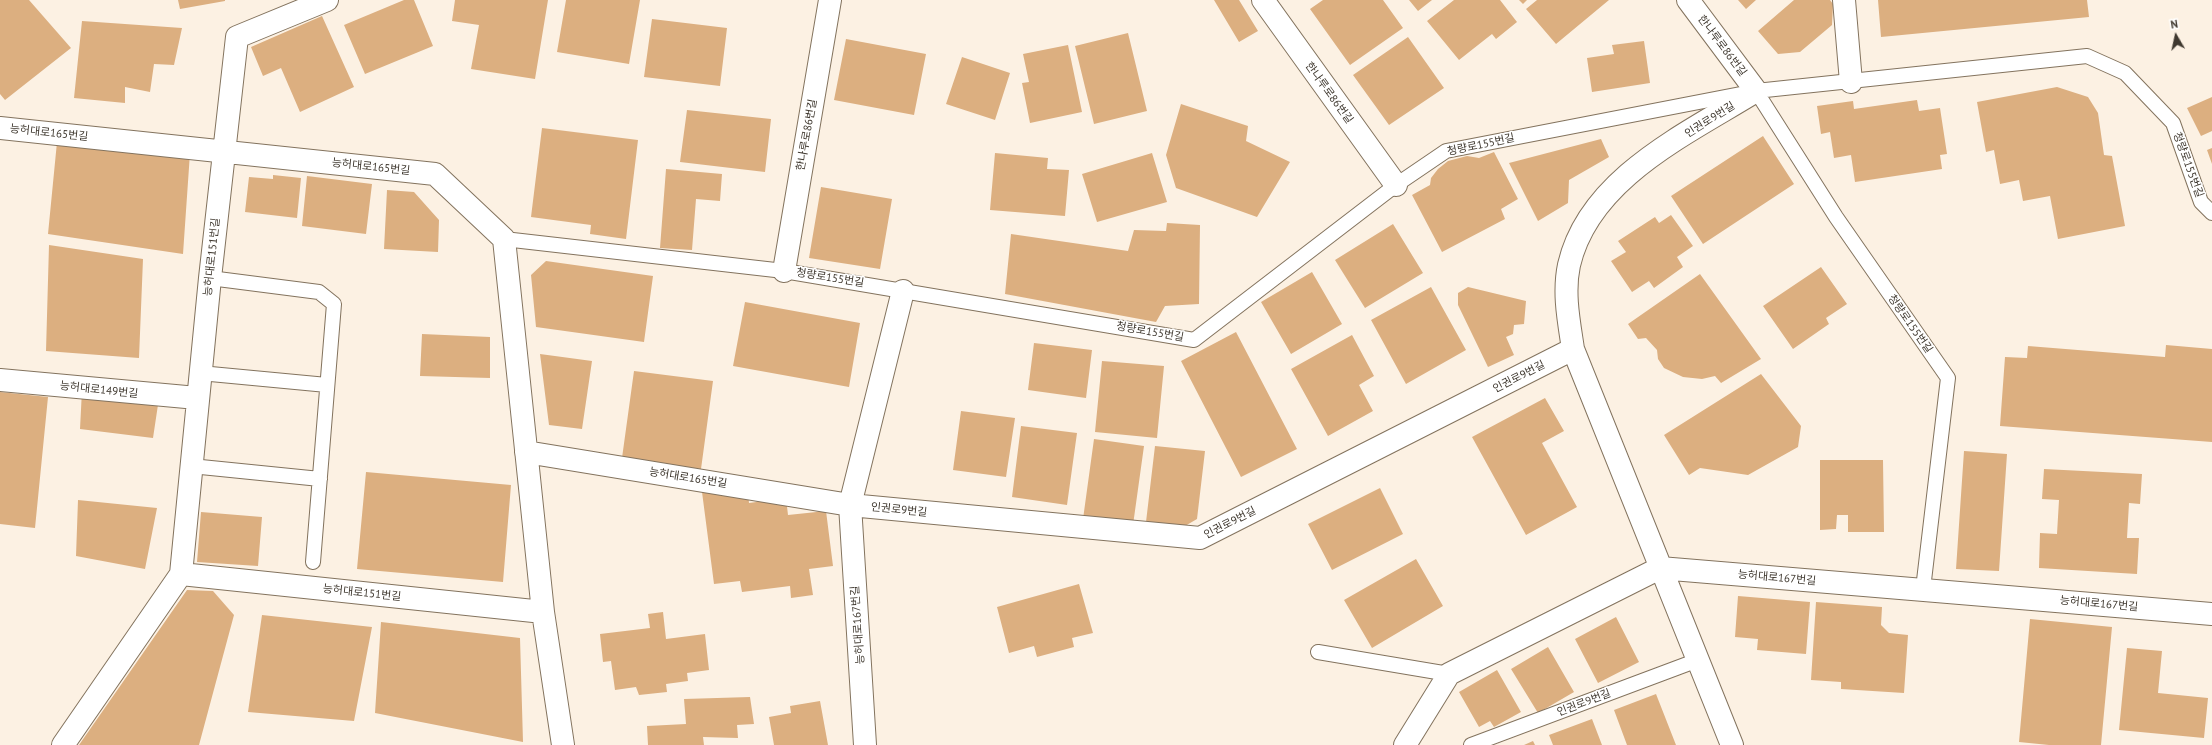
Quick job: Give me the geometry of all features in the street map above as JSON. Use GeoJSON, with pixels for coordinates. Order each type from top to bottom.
{"type":"FeatureCollection","features":[{"type":"Feature","properties":{"kind":"street","name":"능허대로151번길"},"geometry":{"type":"LineString","coordinates":[[63,745],[181,574],[197,398],[223,150],[238,37],[327,0]]}},
{"type":"Feature","properties":{"kind":"street","name":"한나루로86번길"},"geometry":{"type":"LineString","coordinates":[[784,271],[830,0]]}},
{"type":"Feature","properties":{"kind":"street","name":"한나루로86번길"},"geometry":{"type":"LineString","coordinates":[[1262,0],[1396,185]]}},
{"type":"Feature","properties":{"kind":"street","name":"한나루로86번길"},"geometry":{"type":"LineString","coordinates":[[1688,0],[1756,91]]}},
{"type":"Feature","properties":{"kind":"street"},"geometry":{"type":"LineString","coordinates":[[1844,0],[1851,82]]}},
{"type":"Feature","properties":{"kind":"street","name":"인권로9번길"},"geometry":{"type":"LineString","coordinates":[[1732,745],[1573,349],[1566,301],[1569,266],[1579,233],[1621,180],[1649,157],[1756,91]]}},
{"type":"Feature","properties":{"kind":"street","name":"능허대로165번길"},"geometry":{"type":"LineString","coordinates":[[0,128],[223,150],[435,174],[504,239]]}},
{"type":"Feature","properties":{"kind":"street"},"geometry":{"type":"LineString","coordinates":[[504,239],[543,612],[563,745]]}},
{"type":"Feature","properties":{"kind":"street","name":"능허대로167번길"},"geometry":{"type":"LineString","coordinates":[[866,745],[850,505],[903,290]]}},
{"type":"Feature","properties":{"kind":"street","name":"인권로9번길"},"geometry":{"type":"LineString","coordinates":[[850,505],[1200,538],[1573,349]]}},
{"type":"Feature","properties":{"kind":"street","name":"능허대로149번길"},"geometry":{"type":"LineString","coordinates":[[0,380],[197,398]]}},
{"type":"Feature","properties":{"kind":"street","name":"능허대로165번길"},"geometry":{"type":"LineString","coordinates":[[526,452],[850,505]]}},
{"type":"Feature","properties":{"kind":"street"},"geometry":{"type":"LineString","coordinates":[[1405,745],[1449,674],[1660,568]]}},
{"type":"Feature","properties":{"kind":"street","name":"능허대로167번길"},"geometry":{"type":"LineString","coordinates":[[1660,568],[2212,614]]}},
{"type":"Feature","properties":{"kind":"street","name":"능허대로151번길"},"geometry":{"type":"LineString","coordinates":[[181,574],[543,612]]}},
{"type":"Feature","properties":{"kind":"lane","name":"청량로155번길"},"geometry":{"type":"LineString","coordinates":[[504,239],[784,271],[1194,340],[1396,185],[1446,151],[1756,91],[2087,56],[2125,73],[2172,123],[2201,202],[2212,213]]}},
{"type":"Feature","properties":{"kind":"lane","name":"청량로155번길"},"geometry":{"type":"LineString","coordinates":[[1756,91],[1836,217],[1948,378],[1923,590]]}},
{"type":"Feature","properties":{"kind":"lane"},"geometry":{"type":"LineString","coordinates":[[210,278],[319,292],[334,304],[313,562]]}},
{"type":"Feature","properties":{"kind":"lane"},"geometry":{"type":"LineString","coordinates":[[200,373],[327,385]]}},
{"type":"Feature","properties":{"kind":"lane"},"geometry":{"type":"LineString","coordinates":[[191,466],[320,479]]}},
{"type":"Feature","properties":{"kind":"lane"},"geometry":{"type":"LineString","coordinates":[[1318,652],[1449,674]]}},
{"type":"Feature","properties":{"kind":"lane","name":"인권로9번길"},"geometry":{"type":"LineString","coordinates":[[1471,745],[1698,660]]}},
{"type":"Feature","properties":{"kind":"building"},"geometry":{"type":"Polygon","coordinates":[[[0,0],[29,0],[71,48],[5,100],[0,94],[0,0]]]}},
{"type":"Feature","properties":{"kind":"building"},"geometry":{"type":"Polygon","coordinates":[[[178,0],[225,0],[225,1],[180,9],[178,0]]]}},
{"type":"Feature","properties":{"kind":"building"},"geometry":{"type":"Polygon","coordinates":[[[404,0],[414,0],[433,46],[365,74],[344,25],[404,0]]]}},
{"type":"Feature","properties":{"kind":"building"},"geometry":{"type":"Polygon","coordinates":[[[455,0],[548,0],[535,79],[471,69],[479,25],[452,21],[455,0]]]}},
{"type":"Feature","properties":{"kind":"building"},"geometry":{"type":"Polygon","coordinates":[[[566,0],[640,0],[629,64],[557,52],[566,0]]]}},
{"type":"Feature","properties":{"kind":"building"},"geometry":{"type":"Polygon","coordinates":[[[1214,0],[1239,0],[1258,31],[1239,42],[1214,0]]]}},
{"type":"Feature","properties":{"kind":"building"},"geometry":{"type":"Polygon","coordinates":[[[1323,0],[1383,0],[1403,28],[1350,65],[1310,9],[1323,0]]]}},
{"type":"Feature","properties":{"kind":"building"},"geometry":{"type":"Polygon","coordinates":[[[1409,0],[1432,0],[1418,11],[1409,0]]]}},
{"type":"Feature","properties":{"kind":"building"},"geometry":{"type":"Polygon","coordinates":[[[1454,0],[1500,0],[1517,22],[1496,39],[1492,34],[1459,60],[1427,21],[1454,0]]]}},
{"type":"Feature","properties":{"kind":"building"},"geometry":{"type":"Polygon","coordinates":[[[1519,0],[1527,0],[1523,4],[1519,0]]]}},
{"type":"Feature","properties":{"kind":"building"},"geometry":{"type":"Polygon","coordinates":[[[1537,0],[1609,0],[1556,44],[1526,9],[1537,0]]]}},
{"type":"Feature","properties":{"kind":"building"},"geometry":{"type":"Polygon","coordinates":[[[1738,0],[1756,0],[1746,9],[1738,0]]]}},
{"type":"Feature","properties":{"kind":"building"},"geometry":{"type":"Polygon","coordinates":[[[1794,0],[1830,0],[1833,4],[1832,25],[1800,52],[1778,54],[1758,31],[1794,0]]]}},
{"type":"Feature","properties":{"kind":"building"},"geometry":{"type":"Polygon","coordinates":[[[1878,0],[2087,0],[2089,17],[1881,37],[1878,0]]]}},
{"type":"Feature","properties":{"kind":"building"},"geometry":{"type":"Polygon","coordinates":[[[322,16],[354,87],[300,112],[281,68],[263,76],[251,47],[322,16]]]}},
{"type":"Feature","properties":{"kind":"building"},"geometry":{"type":"Polygon","coordinates":[[[652,19],[727,28],[720,86],[644,77],[652,19]]]}},
{"type":"Feature","properties":{"kind":"building"},"geometry":{"type":"Polygon","coordinates":[[[82,21],[182,28],[174,65],[154,64],[150,92],[125,87],[125,103],[74,98],[82,21]]]}},
{"type":"Feature","properties":{"kind":"building"},"geometry":{"type":"Polygon","coordinates":[[[1128,33],[1147,111],[1094,124],[1075,46],[1128,33]]]}},
{"type":"Feature","properties":{"kind":"building"},"geometry":{"type":"Polygon","coordinates":[[[1408,37],[1444,88],[1389,125],[1353,75],[1408,37]]]}},
{"type":"Feature","properties":{"kind":"building"},"geometry":{"type":"Polygon","coordinates":[[[846,39],[926,54],[914,115],[834,100],[846,39]]]}},
{"type":"Feature","properties":{"kind":"building"},"geometry":{"type":"Polygon","coordinates":[[[1644,41],[1650,83],[1592,92],[1587,58],[1614,54],[1612,45],[1644,41]]]}},
{"type":"Feature","properties":{"kind":"building"},"geometry":{"type":"Polygon","coordinates":[[[1068,45],[1082,112],[1030,123],[1022,83],[1029,82],[1023,54],[1068,45]]]}},
{"type":"Feature","properties":{"kind":"building"},"geometry":{"type":"Polygon","coordinates":[[[962,57],[1010,73],[995,120],[946,104],[962,57]]]}},
{"type":"Feature","properties":{"kind":"building"},"geometry":{"type":"Polygon","coordinates":[[[2057,87],[2088,97],[2098,113],[2104,155],[2112,156],[2125,226],[2058,239],[2050,196],[2023,201],[2019,180],[2000,184],[1994,150],[1986,152],[1977,102],[2057,87]]]}},
{"type":"Feature","properties":{"kind":"building"},"geometry":{"type":"Polygon","coordinates":[[[2212,97],[2212,131],[2201,136],[2187,108],[2212,97]]]}},
{"type":"Feature","properties":{"kind":"building"},"geometry":{"type":"Polygon","coordinates":[[[1917,100],[1919,111],[1940,108],[1947,154],[1940,155],[1942,169],[1855,182],[1851,155],[1834,158],[1830,132],[1821,134],[1817,106],[1853,101],[1854,109],[1917,100]]]}},
{"type":"Feature","properties":{"kind":"building"},"geometry":{"type":"Polygon","coordinates":[[[1181,104],[1248,126],[1246,141],[1290,162],[1257,217],[1176,188],[1166,155],[1181,104]]]}},
{"type":"Feature","properties":{"kind":"building"},"geometry":{"type":"Polygon","coordinates":[[[687,110],[771,119],[765,172],[680,162],[687,110]]]}},
{"type":"Feature","properties":{"kind":"building"},"geometry":{"type":"Polygon","coordinates":[[[542,128],[638,140],[626,239],[590,234],[591,225],[531,217],[542,128]]]}},
{"type":"Feature","properties":{"kind":"building"},"geometry":{"type":"Polygon","coordinates":[[[1763,136],[1794,184],[1703,244],[1671,196],[1763,136]]]}},
{"type":"Feature","properties":{"kind":"building"},"geometry":{"type":"Polygon","coordinates":[[[1601,139],[1609,157],[1569,180],[1568,203],[1538,221],[1509,163],[1601,139]]]}},
{"type":"Feature","properties":{"kind":"building"},"geometry":{"type":"Polygon","coordinates":[[[57,142],[190,153],[183,254],[48,234],[57,142]]]}},
{"type":"Feature","properties":{"kind":"building"},"geometry":{"type":"Polygon","coordinates":[[[2212,148],[2212,164],[2207,150],[2212,148]]]}},
{"type":"Feature","properties":{"kind":"building"},"geometry":{"type":"Polygon","coordinates":[[[1494,152],[1518,199],[1501,209],[1505,219],[1442,252],[1412,195],[1430,185],[1431,178],[1438,169],[1448,161],[1467,156],[1479,158],[1494,152]]]}},
{"type":"Feature","properties":{"kind":"building"},"geometry":{"type":"Polygon","coordinates":[[[995,153],[1048,158],[1047,169],[1069,170],[1065,216],[990,210],[995,153]]]}},
{"type":"Feature","properties":{"kind":"building"},"geometry":{"type":"Polygon","coordinates":[[[1152,153],[1167,202],[1097,222],[1082,174],[1152,153]]]}},
{"type":"Feature","properties":{"kind":"building"},"geometry":{"type":"Polygon","coordinates":[[[666,169],[722,174],[720,201],[696,199],[692,250],[660,248],[666,169]]]}},
{"type":"Feature","properties":{"kind":"building"},"geometry":{"type":"Polygon","coordinates":[[[273,175],[301,178],[297,218],[245,212],[249,177],[273,179],[273,175]]]}},
{"type":"Feature","properties":{"kind":"building"},"geometry":{"type":"Polygon","coordinates":[[[307,176],[372,184],[366,234],[302,226],[307,176]]]}},
{"type":"Feature","properties":{"kind":"building"},"geometry":{"type":"Polygon","coordinates":[[[821,187],[892,199],[880,269],[809,258],[821,187]]]}},
{"type":"Feature","properties":{"kind":"building"},"geometry":{"type":"Polygon","coordinates":[[[387,190],[414,192],[439,220],[438,252],[384,249],[387,190]]]}},
{"type":"Feature","properties":{"kind":"building"},"geometry":{"type":"Polygon","coordinates":[[[1671,215],[1693,246],[1677,257],[1683,267],[1654,288],[1649,281],[1632,292],[1611,261],[1626,252],[1618,241],[1655,217],[1659,223],[1671,215]]]}},
{"type":"Feature","properties":{"kind":"building"},"geometry":{"type":"Polygon","coordinates":[[[1167,223],[1200,225],[1199,304],[1165,306],[1156,322],[1005,294],[1011,234],[1128,251],[1134,230],[1166,231],[1167,223]]]}},
{"type":"Feature","properties":{"kind":"building"},"geometry":{"type":"Polygon","coordinates":[[[1393,224],[1423,273],[1365,308],[1335,260],[1393,224]]]}},
{"type":"Feature","properties":{"kind":"building"},"geometry":{"type":"Polygon","coordinates":[[[49,245],[143,259],[139,358],[46,351],[49,245]]]}},
{"type":"Feature","properties":{"kind":"building"},"geometry":{"type":"Polygon","coordinates":[[[546,261],[653,276],[644,342],[536,327],[531,275],[546,261]]]}},
{"type":"Feature","properties":{"kind":"building"},"geometry":{"type":"Polygon","coordinates":[[[1821,267],[1847,304],[1826,318],[1829,324],[1793,349],[1763,306],[1821,267]]]}},
{"type":"Feature","properties":{"kind":"building"},"geometry":{"type":"Polygon","coordinates":[[[1312,272],[1342,324],[1291,354],[1261,302],[1312,272]]]}},
{"type":"Feature","properties":{"kind":"building"},"geometry":{"type":"Polygon","coordinates":[[[1700,274],[1761,359],[1721,383],[1715,376],[1702,379],[1683,377],[1664,368],[1658,359],[1657,350],[1646,338],[1638,339],[1628,324],[1700,274]]]}},
{"type":"Feature","properties":{"kind":"building"},"geometry":{"type":"Polygon","coordinates":[[[1431,287],[1466,350],[1406,384],[1371,320],[1431,287]]]}},
{"type":"Feature","properties":{"kind":"building"},"geometry":{"type":"Polygon","coordinates":[[[1468,287],[1526,301],[1524,324],[1514,325],[1513,334],[1506,337],[1514,355],[1488,367],[1458,305],[1458,293],[1468,287]]]}},
{"type":"Feature","properties":{"kind":"building"},"geometry":{"type":"Polygon","coordinates":[[[745,302],[860,323],[849,387],[733,366],[745,302]]]}},
{"type":"Feature","properties":{"kind":"building"},"geometry":{"type":"Polygon","coordinates":[[[1236,332],[1297,449],[1241,477],[1181,361],[1236,332]]]}},
{"type":"Feature","properties":{"kind":"building"},"geometry":{"type":"Polygon","coordinates":[[[422,334],[490,337],[490,378],[420,376],[422,334]]]}},
{"type":"Feature","properties":{"kind":"building"},"geometry":{"type":"Polygon","coordinates":[[[1352,335],[1374,376],[1359,385],[1373,411],[1328,436],[1291,369],[1352,335]]]}},
{"type":"Feature","properties":{"kind":"building"},"geometry":{"type":"Polygon","coordinates":[[[1034,343],[1092,350],[1086,398],[1028,390],[1034,343]]]}},
{"type":"Feature","properties":{"kind":"building"},"geometry":{"type":"Polygon","coordinates":[[[2166,345],[2212,349],[2212,442],[2000,426],[2005,357],[2027,358],[2028,346],[2165,357],[2166,345]]]}},
{"type":"Feature","properties":{"kind":"building"},"geometry":{"type":"Polygon","coordinates":[[[540,354],[592,361],[582,429],[549,425],[540,354]]]}},
{"type":"Feature","properties":{"kind":"building"},"geometry":{"type":"Polygon","coordinates":[[[1102,361],[1164,366],[1157,438],[1095,432],[1102,361]]]}},
{"type":"Feature","properties":{"kind":"building"},"geometry":{"type":"Polygon","coordinates":[[[634,371],[713,381],[701,469],[622,458],[634,371]]]}},
{"type":"Feature","properties":{"kind":"building"},"geometry":{"type":"Polygon","coordinates":[[[1761,374],[1801,426],[1798,447],[1748,475],[1700,468],[1689,475],[1664,435],[1761,374]]]}},
{"type":"Feature","properties":{"kind":"building"},"geometry":{"type":"Polygon","coordinates":[[[82,390],[159,398],[153,438],[80,429],[82,390]]]}},
{"type":"Feature","properties":{"kind":"building"},"geometry":{"type":"Polygon","coordinates":[[[0,392],[48,397],[35,528],[0,524],[0,392]]]}},
{"type":"Feature","properties":{"kind":"building"},"geometry":{"type":"Polygon","coordinates":[[[1545,398],[1564,431],[1542,443],[1577,507],[1526,535],[1472,437],[1545,398]]]}},
{"type":"Feature","properties":{"kind":"building"},"geometry":{"type":"Polygon","coordinates":[[[961,411],[1015,418],[1006,477],[953,470],[961,411]]]}},
{"type":"Feature","properties":{"kind":"building"},"geometry":{"type":"Polygon","coordinates":[[[1021,426],[1077,433],[1067,505],[1012,497],[1021,426]]]}},
{"type":"Feature","properties":{"kind":"building"},"geometry":{"type":"Polygon","coordinates":[[[1094,439],[1144,446],[1133,525],[1083,519],[1094,439]]]}},
{"type":"Feature","properties":{"kind":"building"},"geometry":{"type":"Polygon","coordinates":[[[1155,446],[1205,451],[1197,519],[1185,526],[1146,522],[1155,446]]]}},
{"type":"Feature","properties":{"kind":"building"},"geometry":{"type":"Polygon","coordinates":[[[1964,451],[2007,454],[1999,571],[1956,569],[1964,451]]]}},
{"type":"Feature","properties":{"kind":"building"},"geometry":{"type":"Polygon","coordinates":[[[1820,460],[1883,460],[1884,532],[1848,532],[1848,515],[1837,515],[1836,529],[1820,530],[1820,460]]]}},
{"type":"Feature","properties":{"kind":"building"},"geometry":{"type":"Polygon","coordinates":[[[2044,469],[2142,474],[2140,504],[2129,503],[2127,538],[2139,538],[2137,574],[2039,568],[2040,533],[2057,534],[2059,500],[2042,499],[2044,469]]]}},
{"type":"Feature","properties":{"kind":"building"},"geometry":{"type":"Polygon","coordinates":[[[366,472],[511,485],[503,582],[357,569],[366,472]]]}},
{"type":"Feature","properties":{"kind":"building"},"geometry":{"type":"Polygon","coordinates":[[[1380,488],[1403,534],[1332,570],[1308,524],[1380,488]]]}},
{"type":"Feature","properties":{"kind":"building"},"geometry":{"type":"Polygon","coordinates":[[[736,489],[748,494],[749,503],[786,498],[788,515],[826,511],[833,566],[809,569],[813,595],[791,598],[790,586],[742,592],[740,581],[714,584],[702,492],[736,489]]]}},
{"type":"Feature","properties":{"kind":"building"},"geometry":{"type":"Polygon","coordinates":[[[78,500],[157,508],[145,569],[76,556],[78,500]]]}},
{"type":"Feature","properties":{"kind":"building"},"geometry":{"type":"Polygon","coordinates":[[[201,512],[262,517],[258,566],[197,562],[201,512]]]}},
{"type":"Feature","properties":{"kind":"building"},"geometry":{"type":"Polygon","coordinates":[[[1416,559],[1443,606],[1372,648],[1344,600],[1416,559]]]}},
{"type":"Feature","properties":{"kind":"building"},"geometry":{"type":"Polygon","coordinates":[[[1079,584],[1093,633],[1072,638],[1074,647],[1037,657],[1034,646],[1009,653],[997,607],[1079,584]]]}},
{"type":"Feature","properties":{"kind":"building"},"geometry":{"type":"Polygon","coordinates":[[[187,590],[213,591],[234,615],[199,745],[79,745],[187,590]]]}},
{"type":"Feature","properties":{"kind":"building"},"geometry":{"type":"Polygon","coordinates":[[[1738,596],[1810,602],[1806,654],[1757,650],[1758,639],[1735,637],[1738,596]]]}},
{"type":"Feature","properties":{"kind":"building"},"geometry":{"type":"Polygon","coordinates":[[[1816,602],[1882,607],[1881,625],[1889,633],[1908,635],[1904,693],[1841,689],[1841,682],[1811,680],[1816,602]]]}},
{"type":"Feature","properties":{"kind":"building"},"geometry":{"type":"Polygon","coordinates":[[[663,612],[666,639],[705,634],[709,670],[687,673],[688,681],[666,684],[667,692],[639,695],[636,687],[615,690],[611,661],[603,662],[600,634],[650,628],[648,614],[663,612]]]}},
{"type":"Feature","properties":{"kind":"building"},"geometry":{"type":"Polygon","coordinates":[[[262,615],[372,627],[354,721],[248,712],[262,615]]]}},
{"type":"Feature","properties":{"kind":"building"},"geometry":{"type":"Polygon","coordinates":[[[1616,617],[1639,662],[1598,683],[1575,639],[1616,617]]]}},
{"type":"Feature","properties":{"kind":"building"},"geometry":{"type":"Polygon","coordinates":[[[2030,619],[2112,627],[2101,745],[2049,745],[2019,742],[2030,619]]]}},
{"type":"Feature","properties":{"kind":"building"},"geometry":{"type":"Polygon","coordinates":[[[381,622],[520,638],[523,742],[375,713],[381,622]]]}},
{"type":"Feature","properties":{"kind":"building"},"geometry":{"type":"Polygon","coordinates":[[[1548,647],[1574,692],[1538,713],[1511,669],[1548,647]]]}},
{"type":"Feature","properties":{"kind":"building"},"geometry":{"type":"Polygon","coordinates":[[[2127,648],[2162,651],[2158,693],[2208,698],[2204,738],[2119,730],[2127,648]]]}},
{"type":"Feature","properties":{"kind":"building"},"geometry":{"type":"Polygon","coordinates":[[[1497,670],[1521,712],[1494,727],[1490,721],[1479,727],[1459,692],[1497,670]]]}},
{"type":"Feature","properties":{"kind":"building"},"geometry":{"type":"Polygon","coordinates":[[[1656,694],[1676,745],[1627,745],[1614,710],[1656,694]]]}},
{"type":"Feature","properties":{"kind":"building"},"geometry":{"type":"Polygon","coordinates":[[[750,697],[754,724],[737,725],[738,738],[703,737],[704,745],[648,745],[647,726],[686,724],[684,699],[750,697]]]}},
{"type":"Feature","properties":{"kind":"building"},"geometry":{"type":"Polygon","coordinates":[[[820,701],[828,745],[774,745],[769,717],[791,713],[790,706],[820,701]]]}},
{"type":"Feature","properties":{"kind":"building"},"geometry":{"type":"Polygon","coordinates":[[[1592,719],[1602,745],[1553,745],[1549,735],[1592,719]]]}},
{"type":"Feature","properties":{"kind":"building"},"geometry":{"type":"Polygon","coordinates":[[[1533,741],[1535,745],[1524,745],[1533,741]]]}}]}
